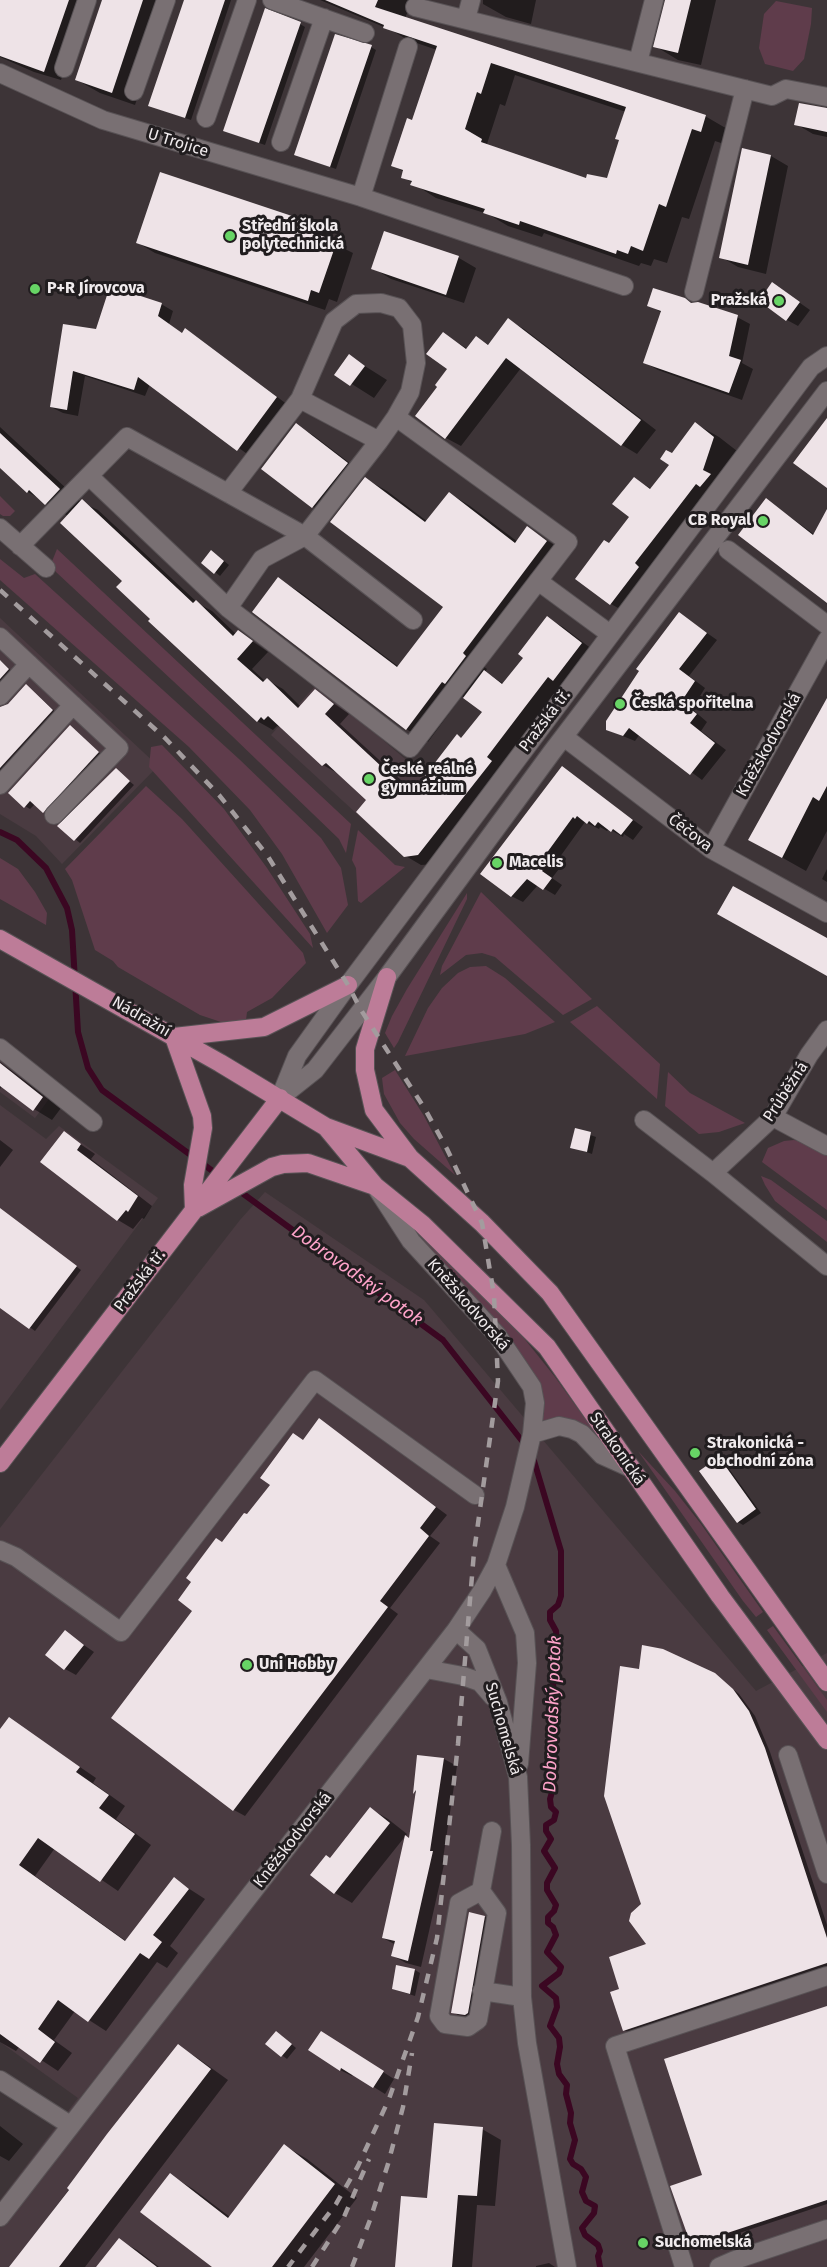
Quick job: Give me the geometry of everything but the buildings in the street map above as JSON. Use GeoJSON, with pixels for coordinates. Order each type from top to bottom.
{"type":"FeatureCollection","features":[{"type":"Feature","properties":{"kind":"main road","name":"Nádražní"},"geometry":{"type":"LineString","coordinates":[[0,939],[280,1098]]}},
{"type":"Feature","properties":{"kind":"main road"},"geometry":{"type":"LineString","coordinates":[[387,977],[365,1049],[365,1070],[374,1110],[410,1158],[482,1223],[550,1293],[827,1682]]}},
{"type":"Feature","properties":{"kind":"main road"},"geometry":{"type":"LineString","coordinates":[[348,985],[264,1027],[174,1037],[202,1116],[201,1145],[205,1193],[250,1180],[272,1167],[308,1163],[375,1186]]}},
{"type":"Feature","properties":{"kind":"main road"},"geometry":{"type":"LineString","coordinates":[[280,1098],[326,1127],[410,1158]]}},
{"type":"Feature","properties":{"kind":"main road","name":"Pražská tř."},"geometry":{"type":"LineString","coordinates":[[0,1463],[280,1098]]}},
{"type":"Feature","properties":{"kind":"main road"},"geometry":{"type":"LineString","coordinates":[[326,1127],[375,1186]]}},
{"type":"Feature","properties":{"kind":"main road","name":"Strakonická"},"geometry":{"type":"LineString","coordinates":[[375,1186],[422,1224],[547,1347],[720,1596],[827,1740]]}},
{"type":"Feature","properties":{"kind":"street"},"geometry":{"type":"LineString","coordinates":[[64,68],[87,0]]}},
{"type":"Feature","properties":{"kind":"street"},"geometry":{"type":"LineString","coordinates":[[134,91],[166,0]]}},
{"type":"Feature","properties":{"kind":"street"},"geometry":{"type":"LineString","coordinates":[[206,118],[247,0]]}},
{"type":"Feature","properties":{"kind":"street"},"geometry":{"type":"LineString","coordinates":[[272,0],[365,33]]}},
{"type":"Feature","properties":{"kind":"street"},"geometry":{"type":"LineString","coordinates":[[466,19],[471,0]]}},
{"type":"Feature","properties":{"kind":"street"},"geometry":{"type":"LineString","coordinates":[[639,62],[654,0]]}},
{"type":"Feature","properties":{"kind":"street"},"geometry":{"type":"LineString","coordinates":[[415,7],[772,96],[786,88],[827,97]]}},
{"type":"Feature","properties":{"kind":"street"},"geometry":{"type":"LineString","coordinates":[[281,142],[324,18]]}},
{"type":"Feature","properties":{"kind":"street"},"geometry":{"type":"LineString","coordinates":[[361,197],[408,47]]}},
{"type":"Feature","properties":{"kind":"street","name":"U Trojice"},"geometry":{"type":"LineString","coordinates":[[0,73],[103,120],[361,197],[624,286]]}},
{"type":"Feature","properties":{"kind":"street"},"geometry":{"type":"LineString","coordinates":[[694,292],[745,89]]}},
{"type":"Feature","properties":{"kind":"street"},"geometry":{"type":"LineString","coordinates":[[228,493],[300,399],[334,321],[356,304],[381,303],[399,308],[412,325],[416,363],[410,392],[396,417],[305,536],[262,559],[228,608]]}},
{"type":"Feature","properties":{"kind":"street","name":"Pražská tř."},"geometry":{"type":"LineString","coordinates":[[280,1098],[297,1056],[348,985],[811,367],[827,356]]}},
{"type":"Feature","properties":{"kind":"street","name":"Pražská tř."},"geometry":{"type":"LineString","coordinates":[[280,1098],[315,1070],[387,977],[564,737],[827,391]]}},
{"type":"Feature","properties":{"kind":"street"},"geometry":{"type":"LineString","coordinates":[[300,399],[379,441]]}},
{"type":"Feature","properties":{"kind":"street"},"geometry":{"type":"LineString","coordinates":[[88,476],[228,608],[410,748],[568,542],[396,417]]}},
{"type":"Feature","properties":{"kind":"street"},"geometry":{"type":"LineString","coordinates":[[20,546],[128,437],[305,536],[412,620]]}},
{"type":"Feature","properties":{"kind":"street"},"geometry":{"type":"LineString","coordinates":[[0,528],[46,568]]}},
{"type":"Feature","properties":{"kind":"street"},"geometry":{"type":"LineString","coordinates":[[728,550],[827,625]]}},
{"type":"Feature","properties":{"kind":"street"},"geometry":{"type":"LineString","coordinates":[[538,581],[610,634]]}},
{"type":"Feature","properties":{"kind":"street"},"geometry":{"type":"LineString","coordinates":[[0,637],[119,748],[54,815]]}},
{"type":"Feature","properties":{"kind":"street","name":"Kněžskodvorská"},"geometry":{"type":"LineString","coordinates":[[711,849],[827,640]]}},
{"type":"Feature","properties":{"kind":"street"},"geometry":{"type":"LineString","coordinates":[[0,696],[29,664]]}},
{"type":"Feature","properties":{"kind":"street"},"geometry":{"type":"LineString","coordinates":[[0,785],[73,705]]}},
{"type":"Feature","properties":{"kind":"street","name":"Čéčova"},"geometry":{"type":"LineString","coordinates":[[564,737],[711,849],[827,913]]}},
{"type":"Feature","properties":{"kind":"street","name":"Průběžná"},"geometry":{"type":"LineString","coordinates":[[713,1173],[773,1117],[809,1055],[827,1030]]}},
{"type":"Feature","properties":{"kind":"street"},"geometry":{"type":"LineString","coordinates":[[0,1048],[93,1122]]}},
{"type":"Feature","properties":{"kind":"street"},"geometry":{"type":"LineString","coordinates":[[773,1117],[827,1146]]}},
{"type":"Feature","properties":{"kind":"street"},"geometry":{"type":"LineString","coordinates":[[644,1120],[827,1266]]}},
{"type":"Feature","properties":{"kind":"street","name":"Kněžskodvorská"},"geometry":{"type":"LineString","coordinates":[[1,2212],[456,1630],[482,1592],[496,1565],[515,1507],[531,1436],[535,1403],[532,1387],[516,1360],[497,1335],[411,1241],[375,1186]]}},
{"type":"Feature","properties":{"kind":"street"},"geometry":{"type":"LineString","coordinates":[[0,1550],[16,1557],[121,1632],[315,1380],[475,1495]]}},
{"type":"Feature","properties":{"kind":"street"},"geometry":{"type":"LineString","coordinates":[[531,1436],[559,1426],[572,1429],[582,1434],[602,1455],[631,1468]]}},
{"type":"Feature","properties":{"kind":"street"},"geometry":{"type":"LineString","coordinates":[[496,1565],[525,1633],[527,1663],[518,1777]]}},
{"type":"Feature","properties":{"kind":"street","name":"Suchomelská"},"geometry":{"type":"LineString","coordinates":[[456,1630],[477,1649],[498,1702],[518,1777],[522,1997],[527,2043],[567,2267]]}},
{"type":"Feature","properties":{"kind":"street"},"geometry":{"type":"LineString","coordinates":[[426,1669],[463,1676],[480,1682],[498,1702]]}},
{"type":"Feature","properties":{"kind":"street"},"geometry":{"type":"LineString","coordinates":[[788,1755],[827,1874]]}},
{"type":"Feature","properties":{"kind":"street"},"geometry":{"type":"LineString","coordinates":[[481,1891],[459,1903],[439,2016],[445,2024],[468,2027],[478,2020],[497,1913],[481,1891],[492,1831]]}},
{"type":"Feature","properties":{"kind":"street"},"geometry":{"type":"LineString","coordinates":[[684,2267],[615,2046],[827,1976]]}},
{"type":"Feature","properties":{"kind":"street"},"geometry":{"type":"LineString","coordinates":[[482,1991],[522,1997]]}},
{"type":"Feature","properties":{"kind":"street"},"geometry":{"type":"LineString","coordinates":[[0,2080],[70,2125]]}},
{"type":"Feature","properties":{"kind":"street"},"geometry":{"type":"LineString","coordinates":[[719,2267],[827,2229]]}},
{"type":"Feature","properties":{"kind":"shaded area"},"geometry":{"type":"Polygon","coordinates":[[[776,1],[812,8],[804,59],[793,71],[765,64],[759,48],[764,14],[776,1]]]}},
{"type":"Feature","properties":{"kind":"shaded area"},"geometry":{"type":"Polygon","coordinates":[[[0,496],[15,511],[10,516],[0,514],[0,496]]]}},
{"type":"Feature","properties":{"kind":"shaded area"},"geometry":{"type":"Polygon","coordinates":[[[57,549],[351,824],[346,853],[339,839],[56,572],[51,564],[57,549]]]}},
{"type":"Feature","properties":{"kind":"shaded area"},"geometry":{"type":"Polygon","coordinates":[[[0,559],[24,578],[35,574],[239,759],[321,838],[341,868],[348,905],[327,933],[282,854],[250,810],[189,747],[0,580],[0,559]]]}},
{"type":"Feature","properties":{"kind":"shaded area"},"geometry":{"type":"Polygon","coordinates":[[[0,618],[158,766],[62,864],[36,836],[0,814],[0,618]]]}},
{"type":"Feature","properties":{"kind":"shaded area","name":"České reálné gymnázium"},"geometry":{"type":"Polygon","coordinates":[[[317,684],[458,804],[418,855],[404,857],[271,735],[317,684]]]}},
{"type":"Feature","properties":{"kind":"shaded area"},"geometry":{"type":"Polygon","coordinates":[[[162,745],[224,809],[267,868],[310,934],[313,948],[149,767],[151,747],[162,745]]]}},
{"type":"Feature","properties":{"kind":"shaded area"},"geometry":{"type":"Polygon","coordinates":[[[146,786],[182,819],[303,953],[306,963],[272,998],[247,1012],[246,1020],[221,1022],[200,1015],[118,967],[113,961],[95,950],[72,880],[65,869],[146,786]]]}},
{"type":"Feature","properties":{"kind":"shaded area"},"geometry":{"type":"Polygon","coordinates":[[[358,830],[395,865],[405,867],[361,903],[358,901],[356,868],[352,860],[358,830]]]}},
{"type":"Feature","properties":{"kind":"shaded area"},"geometry":{"type":"Polygon","coordinates":[[[0,858],[18,869],[35,892],[47,913],[46,925],[0,899],[0,858]]]}},
{"type":"Feature","properties":{"kind":"shaded area"},"geometry":{"type":"Polygon","coordinates":[[[481,892],[592,999],[563,1015],[495,957],[482,953],[466,955],[440,975],[442,966],[481,892]]]}},
{"type":"Feature","properties":{"kind":"shaded area"},"geometry":{"type":"Polygon","coordinates":[[[467,893],[467,899],[394,1048],[385,1033],[392,1016],[467,893]]]}},
{"type":"Feature","properties":{"kind":"shaded area"},"geometry":{"type":"Polygon","coordinates":[[[486,966],[505,978],[555,1022],[525,1034],[405,1056],[428,1008],[442,988],[458,973],[470,967],[486,966]]]}},
{"type":"Feature","properties":{"kind":"shaded area"},"geometry":{"type":"Polygon","coordinates":[[[597,1006],[660,1064],[657,1099],[570,1022],[597,1006]]]}},
{"type":"Feature","properties":{"kind":"shaded area"},"geometry":{"type":"Polygon","coordinates":[[[0,1056],[52,1095],[35,1118],[0,1092],[0,1056]]]}},
{"type":"Feature","properties":{"kind":"shaded area"},"geometry":{"type":"Polygon","coordinates":[[[395,1070],[424,1116],[455,1175],[414,1139],[400,1123],[384,1094],[382,1078],[395,1070]]]}},
{"type":"Feature","properties":{"kind":"shaded area"},"geometry":{"type":"Polygon","coordinates":[[[668,1072],[690,1093],[745,1123],[719,1132],[699,1134],[665,1106],[668,1072]]]}},
{"type":"Feature","properties":{"kind":"shaded area"},"geometry":{"type":"Polygon","coordinates":[[[0,1105],[46,1139],[59,1126],[158,1198],[0,1410],[0,1105]]]}},
{"type":"Feature","properties":{"kind":"shaded area"},"geometry":{"type":"Polygon","coordinates":[[[794,1140],[808,1143],[827,1153],[827,1210],[762,1162],[768,1148],[784,1141],[794,1140]]]}},
{"type":"Feature","properties":{"kind":"shaded area"},"geometry":{"type":"Polygon","coordinates":[[[761,1176],[771,1180],[827,1221],[827,1242],[775,1201],[761,1176]]]}},
{"type":"Feature","properties":{"kind":"shaded area"},"geometry":{"type":"Polygon","coordinates":[[[265,1192],[424,1300],[756,1691],[827,1653],[827,2267],[0,2267],[0,2200],[78,2098],[0,2042],[0,1528],[240,1220],[265,1192]]]}},
{"type":"Feature","properties":{"kind":"shaded area"},"geometry":{"type":"Polygon","coordinates":[[[406,1223],[507,1317],[555,1377],[604,1445],[542,1422],[539,1385],[531,1368],[406,1223]]]}},
{"type":"Feature","properties":{"kind":"shaded area"},"geometry":{"type":"Polygon","coordinates":[[[638,1451],[675,1491],[701,1524],[763,1612],[756,1617],[743,1601],[638,1451]]]}},
{"type":"Feature","properties":{"kind":"shaded area"},"geometry":{"type":"Polygon","coordinates":[[[773,1626],[827,1700],[827,1712],[767,1630],[773,1626]]]}},
{"type":"Feature","properties":{"kind":"waterway","name":"Dobrovodský potok"},"geometry":{"type":"LineString","coordinates":[[0,832],[17,840],[46,868],[67,908],[72,930],[78,1032],[88,1068],[102,1090],[218,1175]]}},
{"type":"Feature","properties":{"kind":"waterway","name":"Dobrovodský potok"},"geometry":{"type":"LineString","coordinates":[[238,1190],[443,1340],[526,1446]]}},
{"type":"Feature","properties":{"kind":"waterway","name":"Dobrovodský potok"},"geometry":{"type":"LineString","coordinates":[[532,1454],[561,1551],[561,1596],[558,1605],[550,1612],[550,1620],[556,1631],[557,1646],[552,1661],[555,1723],[552,1742],[554,1756],[550,1774],[554,1785],[550,1799],[551,1807],[556,1812],[554,1820],[546,1825],[546,1831],[551,1839],[544,1851],[555,1868],[547,1883],[547,1890],[556,1905],[548,1917],[548,1923],[553,1927],[556,1935],[547,1952],[561,1967],[559,1973],[542,1986],[556,1998],[557,2007],[550,2026],[559,2038],[557,2064],[559,2074],[567,2085],[570,2123],[575,2140],[570,2159],[586,2177],[582,2192],[586,2201],[595,2206],[594,2213],[582,2228],[585,2235],[598,2245],[600,2267]]}},
{"type":"Feature","properties":{"kind":"railway"},"geometry":{"type":"LineString","coordinates":[[0,590],[165,738],[219,795],[267,855],[348,985],[361,1010],[425,1109],[482,1223],[494,1295],[498,1381],[474,1552],[458,1744],[437,1938],[418,2017],[389,2099],[358,2166],[336,2204],[288,2267]]}},
{"type":"Feature","properties":{"kind":"railway"},"geometry":{"type":"LineString","coordinates":[[352,2267],[388,2164],[403,2107],[412,2053]]}},
{"type":"Feature","properties":{"kind":"railway"},"geometry":{"type":"LineString","coordinates":[[312,2267],[344,2217],[369,2159]]}},
{"type":"Feature","properties":{"kind":"place","name":"Střední škola polytechnická"},"geometry":{"type":"Point","coordinates":[230,236]}},
{"type":"Feature","properties":{"kind":"place","name":"P+R Jírovcova"},"geometry":{"type":"Point","coordinates":[35,289]}},
{"type":"Feature","properties":{"kind":"place","name":"Pražská"},"geometry":{"type":"Point","coordinates":[779,301]}},
{"type":"Feature","properties":{"kind":"place","name":"CB Royal"},"geometry":{"type":"Point","coordinates":[763,521]}},
{"type":"Feature","properties":{"kind":"place","name":"Česká spořitelna"},"geometry":{"type":"Point","coordinates":[620,704]}},
{"type":"Feature","properties":{"kind":"place","name":"České reálné gymnázium"},"geometry":{"type":"Point","coordinates":[369,779]}},
{"type":"Feature","properties":{"kind":"place","name":"Macelis"},"geometry":{"type":"Point","coordinates":[497,863]}},
{"type":"Feature","properties":{"kind":"place","name":"Strakonická - obchodní zóna"},"geometry":{"type":"Point","coordinates":[695,1453]}},
{"type":"Feature","properties":{"kind":"place","name":"Uni Hobby"},"geometry":{"type":"Point","coordinates":[247,1665]}},
{"type":"Feature","properties":{"kind":"place","name":"Suchomelská"},"geometry":{"type":"Point","coordinates":[643,2243]}}]}
